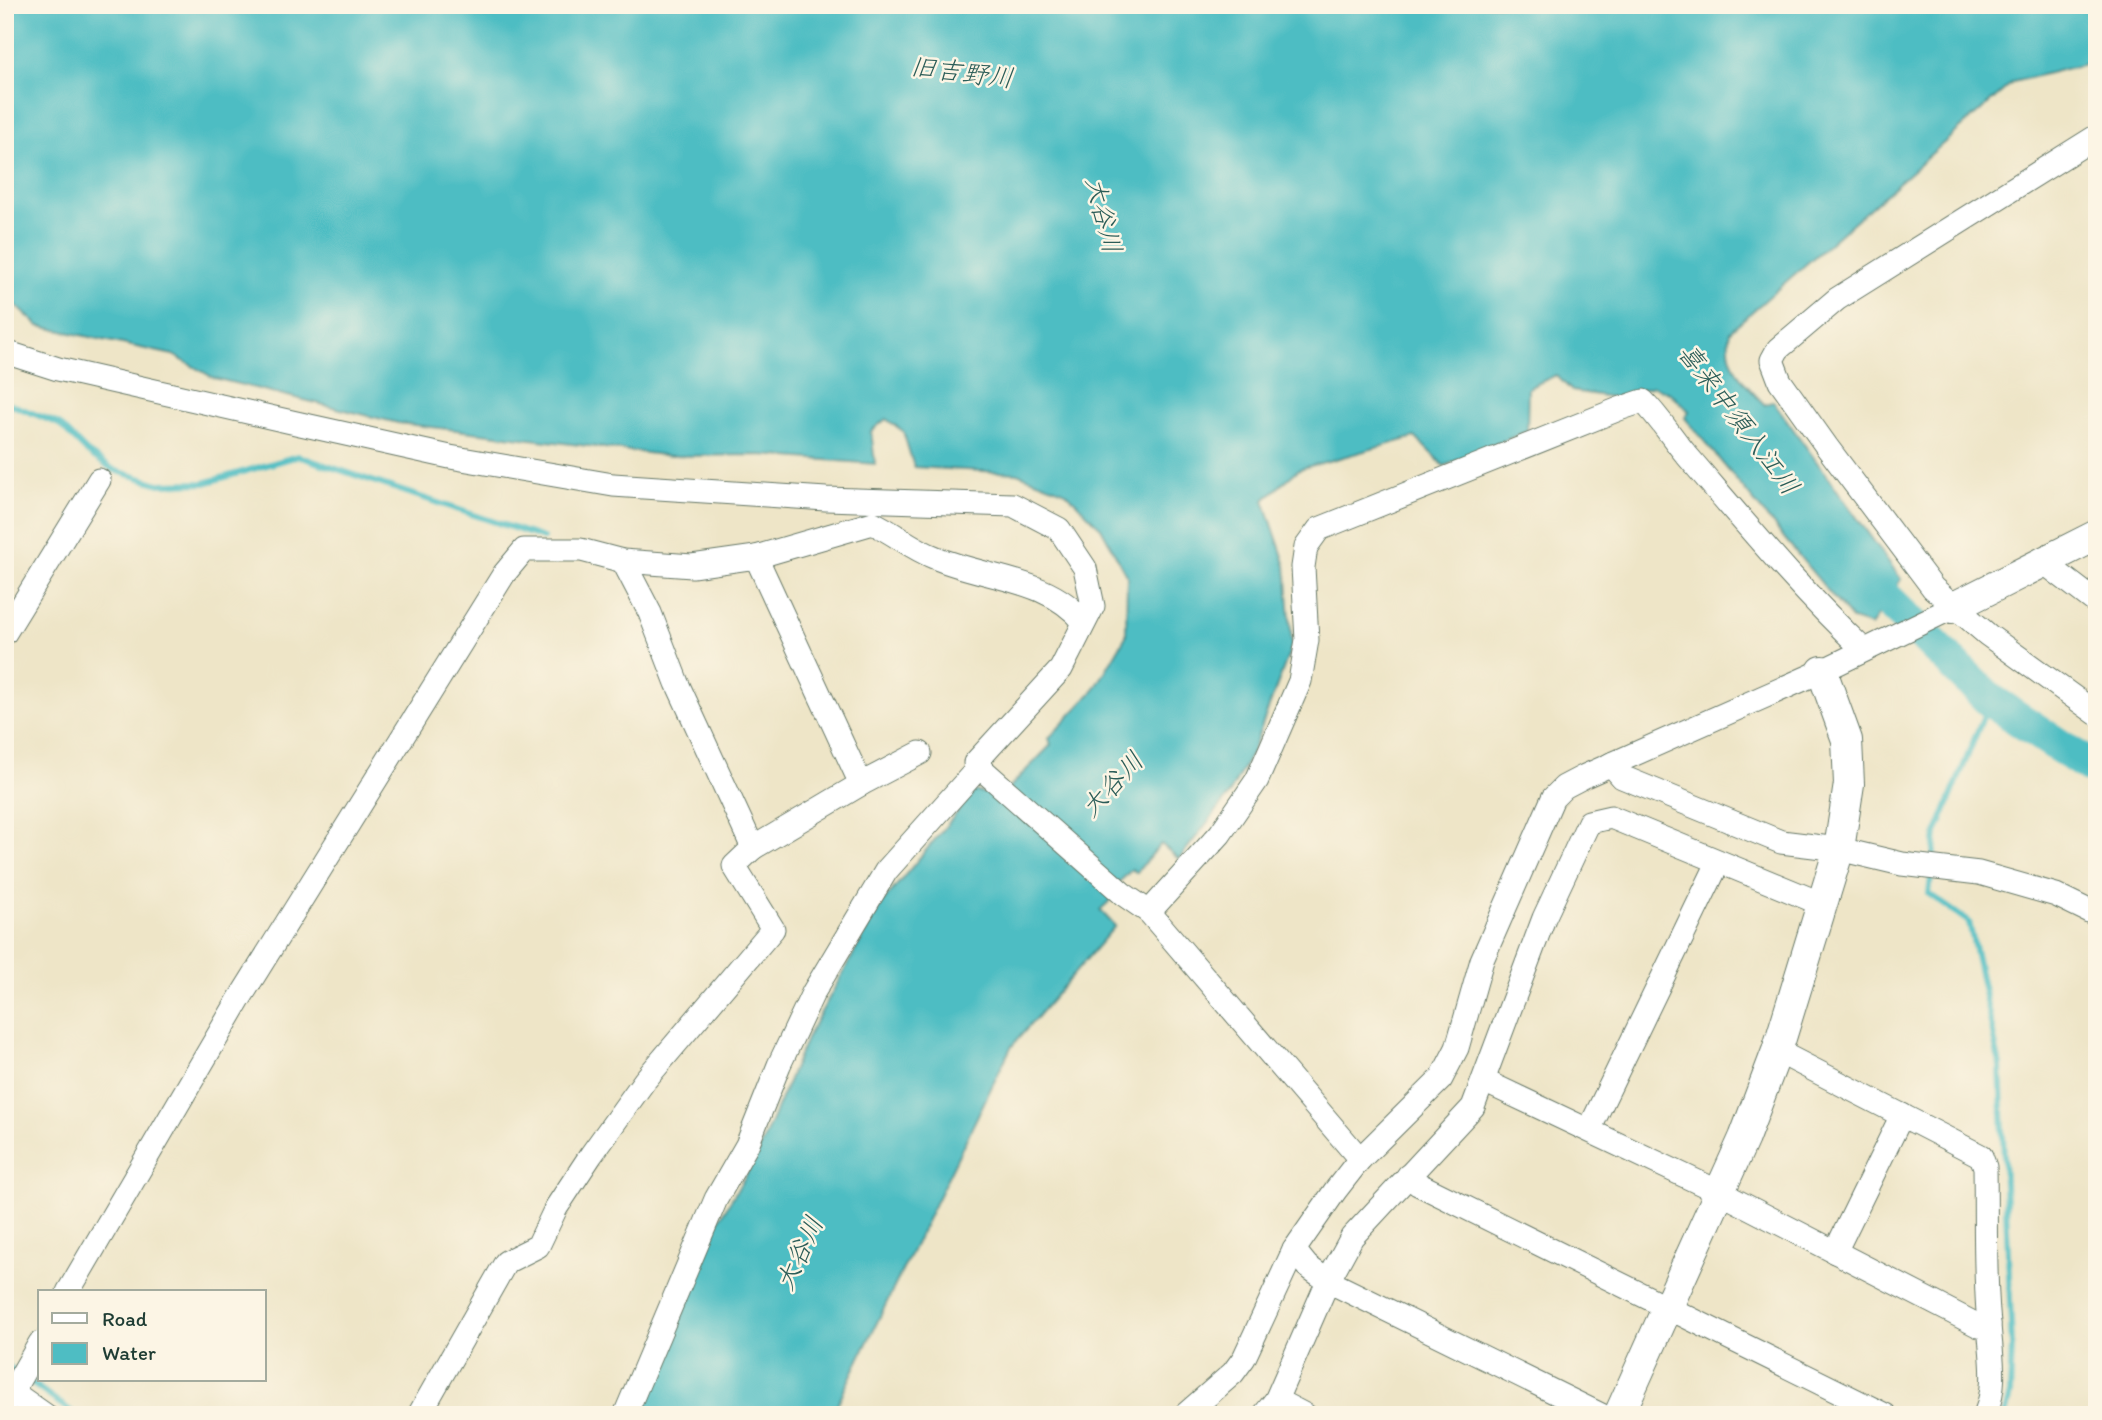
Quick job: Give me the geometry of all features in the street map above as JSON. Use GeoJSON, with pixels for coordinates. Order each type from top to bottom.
{"type":"FeatureCollection","features":[{"type":"Feature","properties":{"kind":"street"},"geometry":{"type":"LineString","coordinates":[[2097,136],[1837,299],[1778,349],[1772,360],[1780,381],[1933,587],[1946,611],[2097,714]]}},
{"type":"Feature","properties":{"kind":"street"},"geometry":{"type":"LineString","coordinates":[[5,352],[58,369],[334,432],[450,457],[613,485],[826,499],[1013,505],[1059,528],[1085,568],[1093,606],[1061,669],[975,763],[1123,894],[1149,912],[1360,1159]]}},
{"type":"Feature","properties":{"kind":"street"},"geometry":{"type":"LineString","coordinates":[[1149,912],[1220,834],[1257,780],[1300,681],[1307,640],[1303,568],[1306,547],[1319,529],[1619,409],[1643,401],[1658,416],[1686,455],[1823,612],[1868,648]]}},
{"type":"Feature","properties":{"kind":"street"},"geometry":{"type":"LineString","coordinates":[[5,633],[99,480]]}},
{"type":"Feature","properties":{"kind":"street"},"geometry":{"type":"LineString","coordinates":[[69,1290],[240,998],[504,573],[524,550],[581,550],[623,561],[692,566],[757,558],[873,523],[933,557],[1048,592],[1072,606],[1084,622]]}},
{"type":"Feature","properties":{"kind":"street"},"geometry":{"type":"LineString","coordinates":[[1185,1415],[1233,1373],[1244,1359],[1294,1250],[1360,1159],[1441,1079],[1457,1048],[1482,960],[1553,798],[1564,787],[1822,671],[2097,534]]}},
{"type":"Feature","properties":{"kind":"street"},"geometry":{"type":"LineString","coordinates":[[757,558],[861,784]]}},
{"type":"Feature","properties":{"kind":"street"},"geometry":{"type":"LineString","coordinates":[[623,561],[650,613],[677,683],[753,848]]}},
{"type":"Feature","properties":{"kind":"street"},"geometry":{"type":"LineString","coordinates":[[2042,561],[2097,603]]}},
{"type":"Feature","properties":{"kind":"street"},"geometry":{"type":"LineString","coordinates":[[1619,1415],[1720,1192],[1777,1051],[1839,849],[1849,785],[1847,740],[1822,671]]}},
{"type":"Feature","properties":{"kind":"street"},"geometry":{"type":"LineString","coordinates":[[419,1415],[506,1262],[538,1246],[556,1208],[645,1080],[774,929],[734,866],[753,848],[861,784],[920,753]]}},
{"type":"Feature","properties":{"kind":"street"},"geometry":{"type":"LineString","coordinates":[[1611,764],[1622,777],[1781,842],[1839,849],[1902,864],[1979,873],[2056,895],[2097,915]]}},
{"type":"Feature","properties":{"kind":"street"},"geometry":{"type":"LineString","coordinates":[[625,1415],[716,1199],[747,1145],[779,1065],[813,993],[886,871],[984,772]]}},
{"type":"Feature","properties":{"kind":"street"},"geometry":{"type":"LineString","coordinates":[[1305,1415],[1270,1408],[1328,1281],[1352,1237],[1473,1107],[1544,918],[1589,822],[1611,817],[1822,904]]}},
{"type":"Feature","properties":{"kind":"street"},"geometry":{"type":"LineString","coordinates":[[1589,1130],[1718,863]]}},
{"type":"Feature","properties":{"kind":"street"},"geometry":{"type":"LineString","coordinates":[[1777,1051],[1981,1156],[1985,1167],[1989,1324],[1995,1366],[1991,1401],[1985,1415]]}},
{"type":"Feature","properties":{"kind":"street"},"geometry":{"type":"LineString","coordinates":[[1484,1081],[1720,1192],[1979,1326],[1989,1324]]}},
{"type":"Feature","properties":{"kind":"street"},"geometry":{"type":"LineString","coordinates":[[1835,1252],[1902,1115]]}},
{"type":"Feature","properties":{"kind":"street"},"geometry":{"type":"LineString","coordinates":[[1408,1176],[1418,1184],[1885,1415]]}},
{"type":"Feature","properties":{"kind":"street"},"geometry":{"type":"LineString","coordinates":[[1294,1250],[1307,1266],[1328,1281],[1601,1415]]}},
{"type":"Feature","properties":{"kind":"street"},"geometry":{"type":"LineString","coordinates":[[38,1346],[8,1395],[45,1415]]}},
{"type":"Feature","properties":{"kind":"water"},"geometry":{"type":"Polygon","coordinates":[[[5,5],[2097,5],[2097,61],[2013,82],[1730,331],[1732,363],[1743,381],[1765,405],[1773,401],[1901,579],[1871,626],[1852,620],[1685,418],[1689,411],[1670,393],[1653,386],[1618,398],[1572,391],[1556,375],[1528,388],[1527,431],[1444,466],[1415,437],[1299,469],[1264,500],[1286,566],[1292,645],[1252,752],[1228,796],[1179,859],[1161,844],[1136,873],[1132,869],[1110,892],[1114,897],[1100,910],[1115,926],[1011,1047],[832,1415],[643,1415],[719,1220],[755,1160],[805,1041],[882,903],[975,791],[1000,797],[1051,745],[1049,738],[1095,689],[1126,636],[1127,576],[1101,528],[1066,492],[1017,473],[914,467],[903,431],[886,419],[871,431],[875,464],[762,455],[671,456],[398,423],[214,378],[173,355],[39,326],[5,296],[5,5]]]}},
{"type":"Feature","properties":{"kind":"waterway"},"geometry":{"type":"LineString","coordinates":[[5,402],[59,424],[87,452],[114,470],[159,484],[204,483],[298,456],[543,538]]}},
{"type":"Feature","properties":{"kind":"waterway","name":"喜来中須入江川"},"geometry":{"type":"LineString","coordinates":[[1854,567],[1990,700],[2097,771]]}},
{"type":"Feature","properties":{"kind":"waterway"},"geometry":{"type":"LineString","coordinates":[[5,651],[13,638]]}},
{"type":"Feature","properties":{"kind":"waterway"},"geometry":{"type":"LineString","coordinates":[[1990,700],[1936,834],[1929,894],[1969,922],[2000,1066],[2012,1346],[2010,1394],[2005,1415]]}},
{"type":"Feature","properties":{"kind":"waterway"},"geometry":{"type":"LineString","coordinates":[[5,1364],[17,1373]]}},
{"type":"Feature","properties":{"kind":"waterway"},"geometry":{"type":"LineString","coordinates":[[26,1379],[76,1415]]}},
{"type":"Feature","properties":{"kind":"water label","name":"旧吉野川"},"geometry":{"type":"Point","coordinates":[962,72]}},
{"type":"Feature","properties":{"kind":"water label","name":"大谷川"},"geometry":{"type":"Point","coordinates":[1104,215]}},
{"type":"Feature","properties":{"kind":"water label","name":"大谷川"},"geometry":{"type":"Point","coordinates":[1112,784]}},
{"type":"Feature","properties":{"kind":"water label","name":"大谷川"},"geometry":{"type":"Point","coordinates":[799,1253]}}]}
